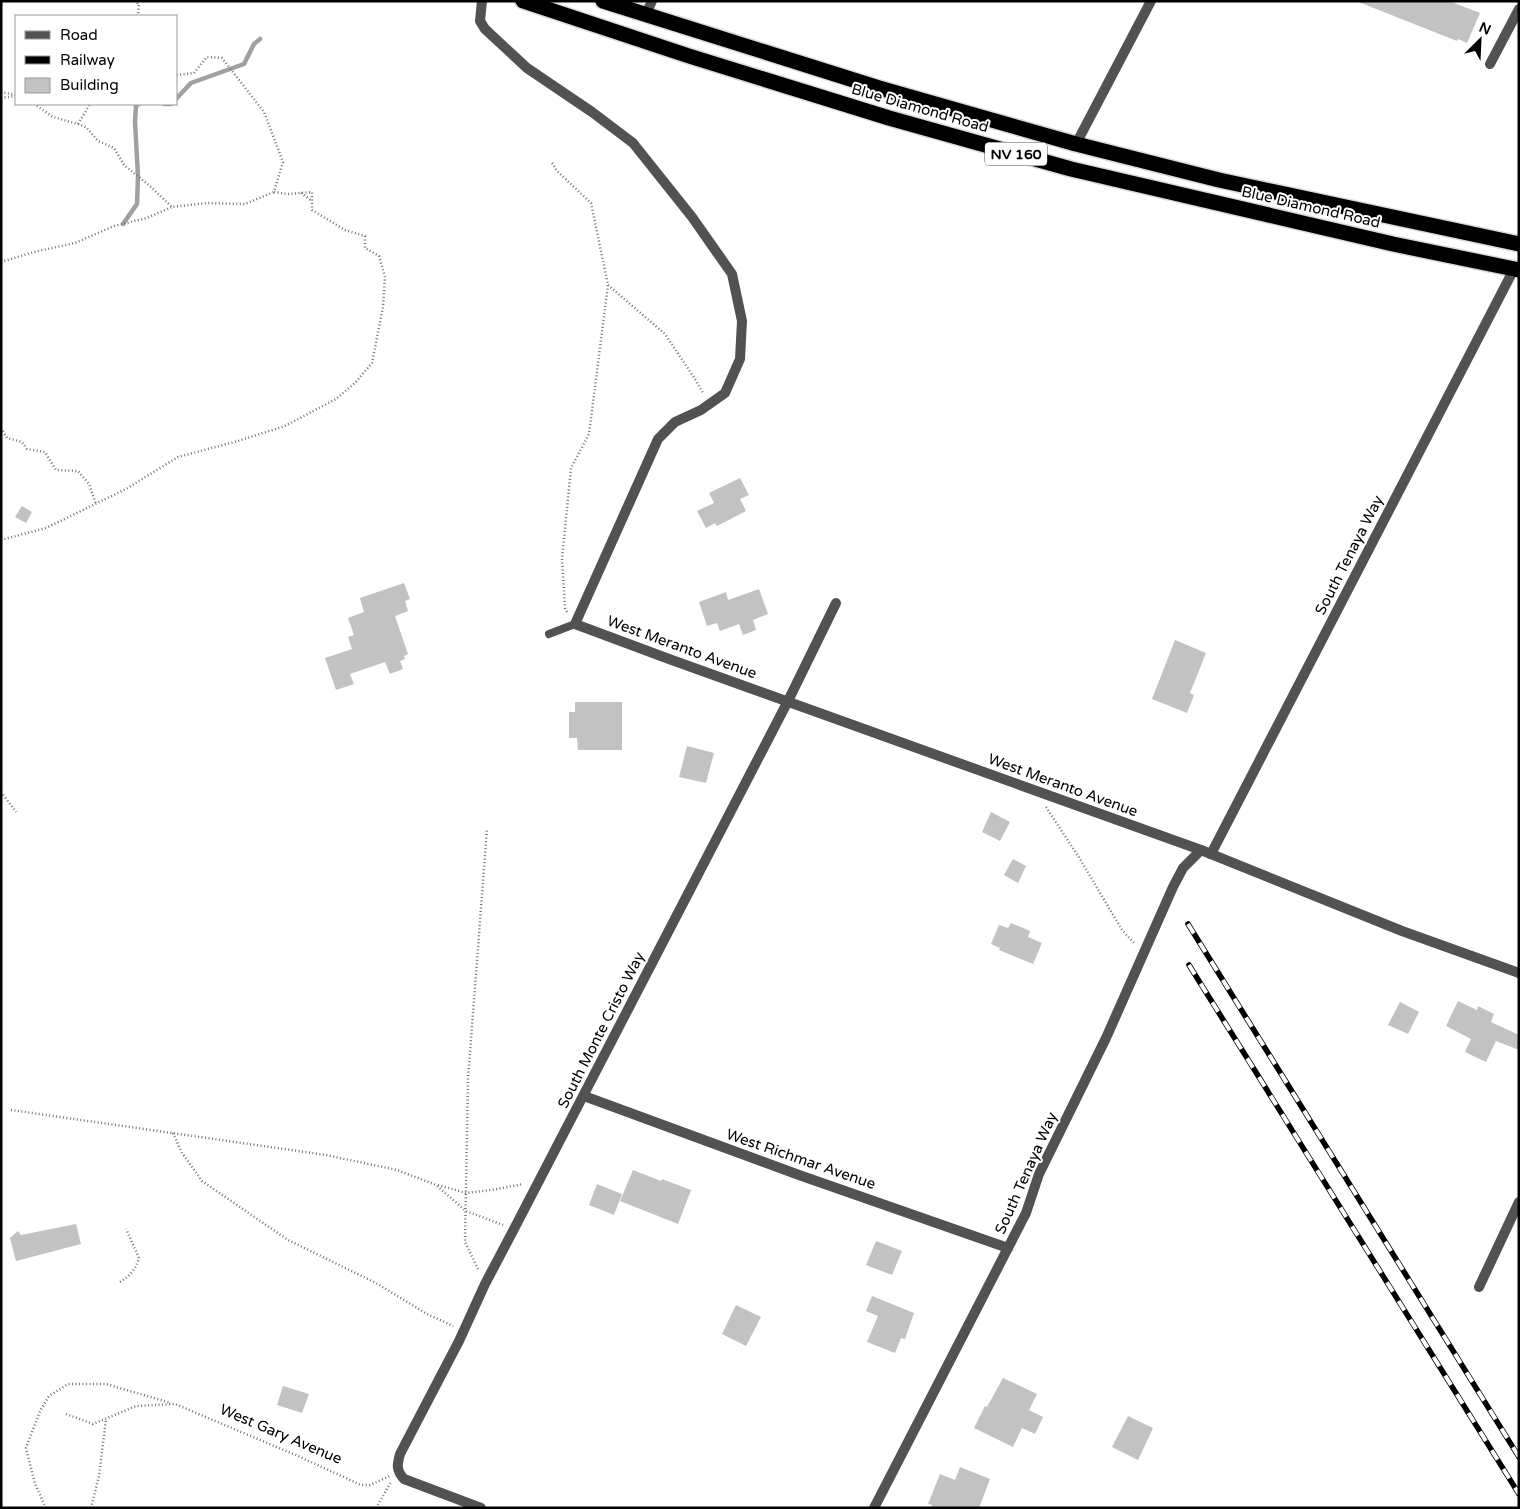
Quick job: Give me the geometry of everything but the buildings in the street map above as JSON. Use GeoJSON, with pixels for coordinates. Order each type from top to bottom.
{"type":"FeatureCollection","features":[{"type":"Feature","properties":{"kind":"highway","name":"Blue Diamond Road"},"geometry":{"type":"LineString","coordinates":[[522,1],[688,56],[880,115],[1072,169],[1393,244],[1516,270]]}},
{"type":"Feature","properties":{"kind":"highway","name":"Blue Diamond Road"},"geometry":{"type":"LineString","coordinates":[[603,1],[645,16],[880,88],[1076,144],[1228,182],[1519,244]]}},
{"type":"Feature","properties":{"kind":"street"},"geometry":{"type":"LineString","coordinates":[[482,1],[480,22],[485,29],[527,68],[592,112],[632,143],[692,217],[732,274],[742,321],[740,359],[725,393],[701,410],[675,422],[658,440],[575,624]]}},
{"type":"Feature","properties":{"kind":"street"},"geometry":{"type":"LineString","coordinates":[[645,16],[652,1]]}},
{"type":"Feature","properties":{"kind":"street"},"geometry":{"type":"LineString","coordinates":[[1076,144],[1151,1]]}},
{"type":"Feature","properties":{"kind":"street"},"geometry":{"type":"LineString","coordinates":[[1490,64],[1519,9]]}},
{"type":"Feature","properties":{"kind":"street","name":"South Tenaya Way"},"geometry":{"type":"LineString","coordinates":[[1212,854],[1516,270]]}},
{"type":"Feature","properties":{"kind":"street","name":"South Monte Cristo Way"},"geometry":{"type":"LineString","coordinates":[[398,1472],[397,1465],[400,1454],[464,1330],[485,1284],[788,701],[836,603]]}},
{"type":"Feature","properties":{"kind":"street","name":"West Meranto Avenue"},"geometry":{"type":"LineString","coordinates":[[575,624],[669,660],[1212,854],[1402,931],[1519,973]]}},
{"type":"Feature","properties":{"kind":"street","name":"South Tenaya Way"},"geometry":{"type":"LineString","coordinates":[[874,1508],[1026,1213],[1039,1174],[1106,1038],[1183,868],[1201,850]]}},
{"type":"Feature","properties":{"kind":"street","name":"West Richmar Avenue"},"geometry":{"type":"LineString","coordinates":[[584,1096],[799,1175],[1008,1248]]}},
{"type":"Feature","properties":{"kind":"street"},"geometry":{"type":"LineString","coordinates":[[1479,1287],[1519,1202]]}},
{"type":"Feature","properties":{"kind":"street"},"geometry":{"type":"LineString","coordinates":[[398,1472],[404,1479],[481,1508]]}},
{"type":"Feature","properties":{"kind":"lane"},"geometry":{"type":"LineString","coordinates":[[549,634],[575,624]]}},
{"type":"Feature","properties":{"kind":"path"},"geometry":{"type":"LineString","coordinates":[[134,1],[139,4],[138,15]]}},
{"type":"Feature","properties":{"kind":"path"},"geometry":{"type":"LineString","coordinates":[[178,75],[194,73],[207,57],[222,58],[264,112],[283,162],[274,192]]}},
{"type":"Feature","properties":{"kind":"path"},"geometry":{"type":"LineString","coordinates":[[1,92],[15,95]]}},
{"type":"Feature","properties":{"kind":"path"},"geometry":{"type":"LineString","coordinates":[[1,98],[15,95]]}},
{"type":"Feature","properties":{"kind":"path"},"geometry":{"type":"LineString","coordinates":[[36,105],[53,116],[86,127],[98,141],[114,148],[124,165],[151,186],[172,207]]}},
{"type":"Feature","properties":{"kind":"path"},"geometry":{"type":"LineString","coordinates":[[78,124],[89,105]]}},
{"type":"Feature","properties":{"kind":"path"},"geometry":{"type":"LineString","coordinates":[[552,163],[557,171],[591,203],[608,285],[589,434],[571,468],[566,514],[562,559],[565,608],[575,624]]}},
{"type":"Feature","properties":{"kind":"path"},"geometry":{"type":"LineString","coordinates":[[1,262],[75,243],[114,226],[147,218],[172,207],[207,203],[245,204],[274,192],[288,194],[312,192],[312,210],[345,230],[365,236],[365,248],[378,256],[385,277],[383,307],[372,363],[336,399],[285,426],[238,442],[178,457],[126,488],[46,528],[1,540]]}},
{"type":"Feature","properties":{"kind":"path"},"geometry":{"type":"LineString","coordinates":[[301,193],[312,201]]}},
{"type":"Feature","properties":{"kind":"path"},"geometry":{"type":"LineString","coordinates":[[608,285],[665,334],[695,379],[709,405]]}},
{"type":"Feature","properties":{"kind":"path"},"geometry":{"type":"LineString","coordinates":[[1,428],[7,438],[22,442],[27,449],[44,452],[56,470],[78,471],[89,484],[96,504]]}},
{"type":"Feature","properties":{"kind":"path"},"geometry":{"type":"LineString","coordinates":[[1036,791],[1080,859],[1122,930],[1144,953]]}},
{"type":"Feature","properties":{"kind":"path"},"geometry":{"type":"LineString","coordinates":[[1,792],[16,812]]}},
{"type":"Feature","properties":{"kind":"path"},"geometry":{"type":"LineString","coordinates":[[485,1284],[466,1242],[466,1193],[468,1079],[488,829]]}},
{"type":"Feature","properties":{"kind":"path"},"geometry":{"type":"LineString","coordinates":[[11,1110],[326,1155],[397,1170],[434,1184],[466,1193],[492,1190],[539,1180]]}},
{"type":"Feature","properties":{"kind":"path"},"geometry":{"type":"LineString","coordinates":[[173,1132],[182,1152],[202,1181],[288,1240],[376,1283],[428,1314],[464,1330]]}},
{"type":"Feature","properties":{"kind":"path"},"geometry":{"type":"LineString","coordinates":[[434,1184],[466,1211],[514,1229]]}},
{"type":"Feature","properties":{"kind":"path"},"geometry":{"type":"LineString","coordinates":[[120,1282],[129,1277],[139,1258],[126,1229]]}},
{"type":"Feature","properties":{"kind":"path"},"geometry":{"type":"LineString","coordinates":[[46,1508],[34,1484],[26,1448],[40,1411],[49,1396],[68,1384],[106,1384],[175,1404]]}},
{"type":"Feature","properties":{"kind":"path","name":"West Gary Avenue"},"geometry":{"type":"LineString","coordinates":[[66,1414],[93,1424],[136,1406],[175,1404],[361,1485],[370,1485],[398,1472]]}},
{"type":"Feature","properties":{"kind":"path"},"geometry":{"type":"LineString","coordinates":[[91,1508],[99,1476],[106,1419]]}},
{"type":"Feature","properties":{"kind":"path"},"geometry":{"type":"LineString","coordinates":[[376,1508],[384,1492],[398,1472]]}},
{"type":"Feature","properties":{"kind":"waterway"},"geometry":{"type":"LineString","coordinates":[[178,97],[191,83],[244,64],[254,44],[260,39]]}},
{"type":"Feature","properties":{"kind":"waterway"},"geometry":{"type":"LineString","coordinates":[[123,224],[137,204],[138,176],[135,122],[138,105]]}},
{"type":"Feature","properties":{"kind":"railway"},"geometry":{"type":"LineString","coordinates":[[1188,924],[1519,1457]]}},
{"type":"Feature","properties":{"kind":"railway"},"geometry":{"type":"LineString","coordinates":[[1189,965],[1519,1494]]}}]}
